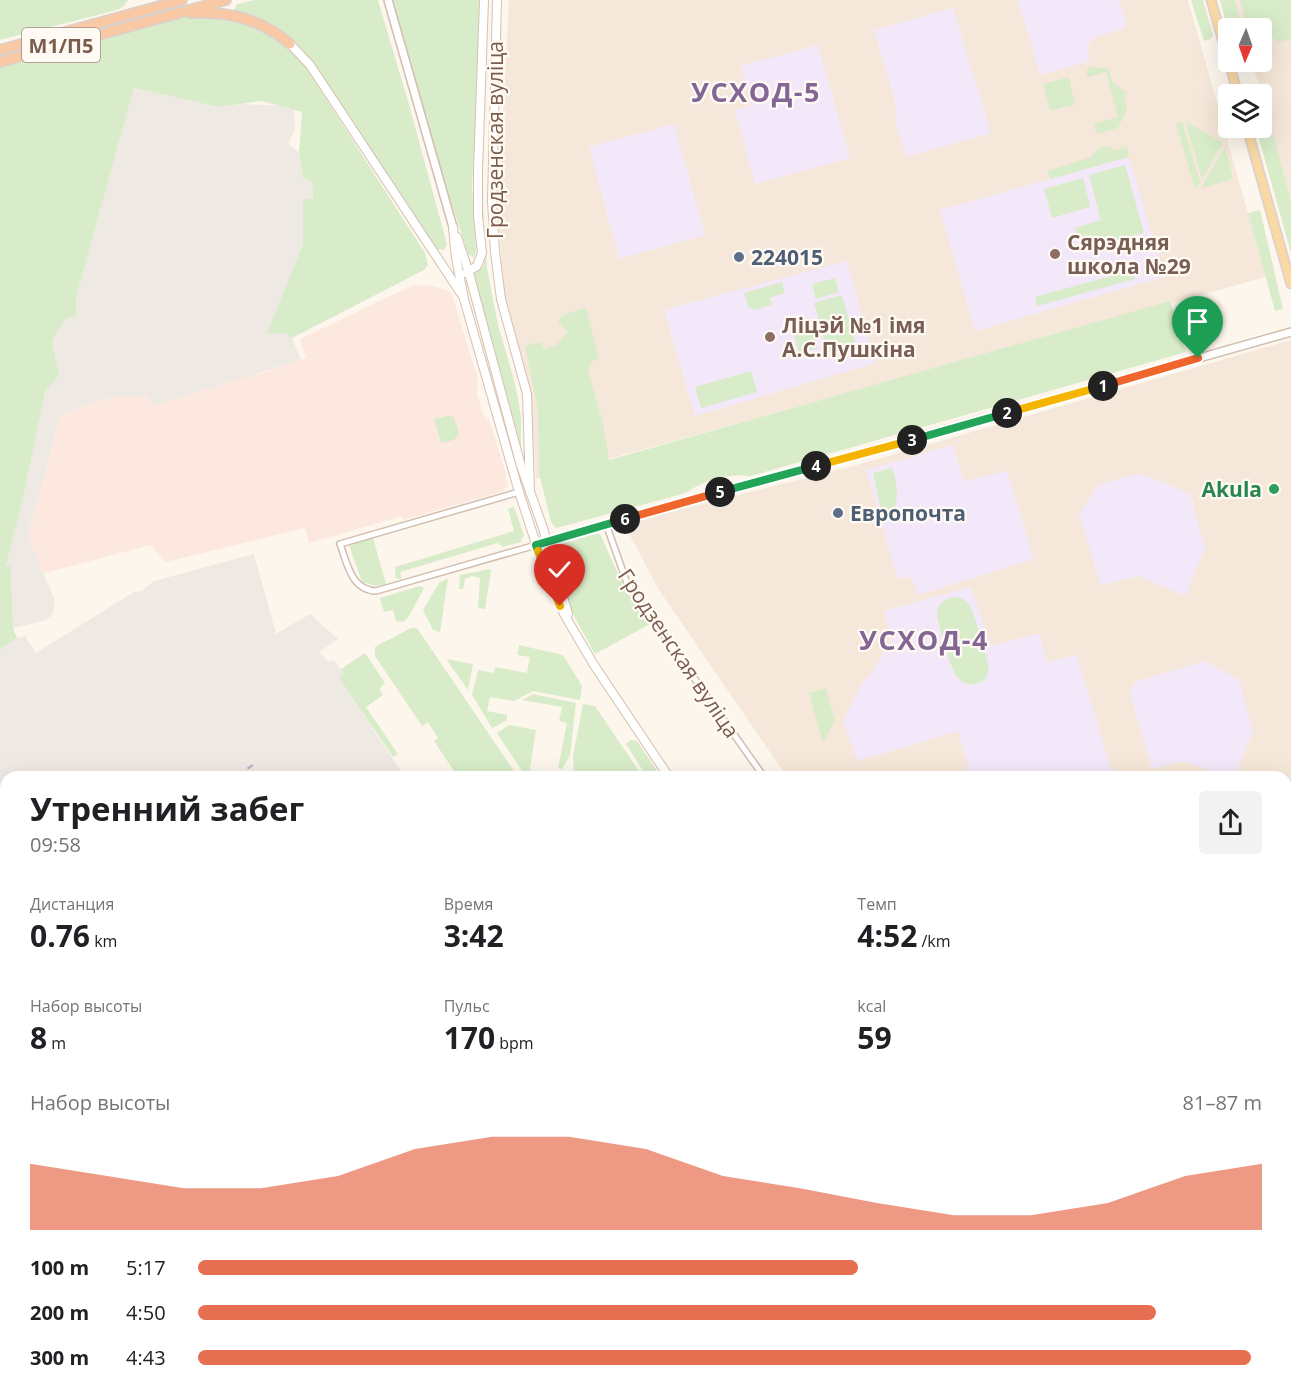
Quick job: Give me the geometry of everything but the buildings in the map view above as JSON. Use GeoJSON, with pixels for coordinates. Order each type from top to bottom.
{"type":"FeatureCollection","features":[{"type":"Feature","properties":{"kind":"highway","name":"М1/П5"},"geometry":{"type":"LineString","coordinates":[[0,50],[182,0]]}},
{"type":"Feature","properties":{"kind":"highway","name":"М1/П5"},"geometry":{"type":"LineString","coordinates":[[2,62],[226,0]]}},
{"type":"Feature","properties":{"kind":"highway"},"geometry":{"type":"LineString","coordinates":[[168,15],[205,12],[237,15],[266,27],[290,44]]}},
{"type":"Feature","properties":{"kind":"highway"},"geometry":{"type":"LineString","coordinates":[[0,50],[2,62]]}},
{"type":"Feature","properties":{"kind":"main road","name":"Гродзенская вуліца"},"geometry":{"type":"LineString","coordinates":[[469,273],[477,266],[482,253],[478,170],[484,0]]}},
{"type":"Feature","properties":{"kind":"main road","name":"Гродзенская вуліца"},"geometry":{"type":"LineString","coordinates":[[497,0],[492,201],[495,252],[501,298],[527,394],[530,492]]}},
{"type":"Feature","properties":{"kind":"main road"},"geometry":{"type":"LineString","coordinates":[[1211,0],[1235,84]]}},
{"type":"Feature","properties":{"kind":"main road"},"geometry":{"type":"LineString","coordinates":[[290,44],[310,65],[464,299]]}},
{"type":"Feature","properties":{"kind":"main road"},"geometry":{"type":"LineString","coordinates":[[1250,138],[1291,284]]}},
{"type":"Feature","properties":{"kind":"main road","name":"Гродзенская вуліца"},"geometry":{"type":"LineString","coordinates":[[453,227],[469,273],[521,466],[572,627]]}},
{"type":"Feature","properties":{"kind":"main road","name":"Гродзенская вуліца"},"geometry":{"type":"LineString","coordinates":[[453,227],[464,299],[536,545],[560,606],[594,665],[665,771]]}},
{"type":"Feature","properties":{"kind":"main road"},"geometry":{"type":"LineString","coordinates":[[460,275],[469,273]]}},
{"type":"Feature","properties":{"kind":"street","name":"Гродзенская вуліца"},"geometry":{"type":"LineString","coordinates":[[388,0],[453,227]]}},
{"type":"Feature","properties":{"kind":"street"},"geometry":{"type":"LineString","coordinates":[[519,492],[340,544],[353,579],[363,588],[371,591],[381,590],[546,541],[1291,332]]}},
{"type":"Feature","properties":{"kind":"street","name":"Гродзенская вуліца"},"geometry":{"type":"LineString","coordinates":[[606,524],[627,583],[760,771]]}},
{"type":"Feature","properties":{"kind":"shaded area"},"geometry":{"type":"Polygon","coordinates":[[[509,0],[1188,0],[1218,107],[1218,138],[1227,138],[1266,277],[536,479],[531,399],[505,301],[498,214],[509,0]]]}},
{"type":"Feature","properties":{"kind":"shaded area"},"geometry":{"type":"Polygon","coordinates":[[[1018,0],[1119,0],[1126,24],[1123,29],[1092,38],[1088,46],[1090,61],[1040,75],[1018,0]]]}},
{"type":"Feature","properties":{"kind":"shaded area"},"geometry":{"type":"Polygon","coordinates":[[[1235,0],[1291,0],[1291,200],[1272,133],[1272,84],[1258,84],[1255,72],[1272,72],[1272,18],[1240,18],[1235,0]]]}},
{"type":"Feature","properties":{"kind":"shaded area"},"geometry":{"type":"Polygon","coordinates":[[[953,8],[991,133],[906,157],[897,128],[895,101],[874,30],[953,8]]]}},
{"type":"Feature","properties":{"kind":"shaded area"},"geometry":{"type":"Polygon","coordinates":[[[818,45],[850,158],[755,184],[735,110],[751,105],[741,66],[818,45]]]}},
{"type":"Feature","properties":{"kind":"shaded area"},"geometry":{"type":"Polygon","coordinates":[[[134,88],[219,107],[244,104],[294,109],[295,129],[288,144],[299,152],[303,177],[312,182],[313,199],[303,201],[303,244],[268,333],[286,333],[292,338],[301,360],[152,406],[147,396],[112,397],[61,414],[28,536],[55,601],[54,607],[52,615],[44,621],[13,628],[11,568],[6,565],[23,499],[45,392],[59,375],[52,341],[65,319],[77,316],[76,298],[134,88]]]}},
{"type":"Feature","properties":{"kind":"shaded area"},"geometry":{"type":"Polygon","coordinates":[[[674,124],[705,235],[619,259],[589,147],[674,124]]]}},
{"type":"Feature","properties":{"kind":"shaded area","name":"Сярэдняя школа №29"},"geometry":{"type":"Polygon","coordinates":[[[1129,157],[1164,277],[975,331],[940,210],[1129,157]]]}},
{"type":"Feature","properties":{"kind":"shaded area","name":"Ліцэй №1 імя А.С.Пушкіна"},"geometry":{"type":"Polygon","coordinates":[[[847,261],[875,363],[695,416],[664,310],[847,261]]]}},
{"type":"Feature","properties":{"kind":"shaded area"},"geometry":{"type":"Polygon","coordinates":[[[413,285],[434,286],[451,292],[478,379],[477,393],[483,414],[489,420],[507,477],[505,477],[508,487],[504,488],[505,491],[403,520],[402,516],[309,543],[305,528],[166,562],[150,545],[42,574],[28,536],[61,414],[112,397],[147,396],[262,373],[306,358],[300,339],[413,285]]]}},
{"type":"Feature","properties":{"kind":"shaded area"},"geometry":{"type":"Polygon","coordinates":[[[1291,340],[1291,771],[783,771],[659,590],[624,524],[857,465],[1291,340]]]}},
{"type":"Feature","properties":{"kind":"shaded area"},"geometry":{"type":"Polygon","coordinates":[[[953,445],[964,481],[1007,471],[1034,559],[918,595],[914,583],[907,576],[898,579],[866,470],[953,445]]]}},
{"type":"Feature","properties":{"kind":"shaded area"},"geometry":{"type":"Polygon","coordinates":[[[1140,473],[1190,494],[1205,549],[1185,596],[1139,576],[1101,585],[1079,515],[1098,485],[1140,473]]]}},
{"type":"Feature","properties":{"kind":"shaded area"},"geometry":{"type":"Polygon","coordinates":[[[254,554],[276,634],[310,614],[338,639],[319,652],[329,662],[334,660],[344,674],[339,678],[401,771],[0,771],[0,649],[17,638],[25,636],[36,653],[134,592],[142,591],[154,581],[254,554]]]}},
{"type":"Feature","properties":{"kind":"shaded area"},"geometry":{"type":"Polygon","coordinates":[[[971,587],[991,646],[1039,633],[1047,662],[1077,655],[1111,771],[969,771],[958,731],[857,761],[843,721],[865,678],[869,677],[892,639],[884,611],[971,587]]]}},
{"type":"Feature","properties":{"kind":"shaded area"},"geometry":{"type":"Polygon","coordinates":[[[1206,661],[1239,680],[1253,731],[1236,771],[1209,771],[1184,761],[1152,769],[1130,694],[1135,682],[1206,661]]]}},
{"type":"Feature","properties":{"kind":"green space"},"geometry":{"type":"Polygon","coordinates":[[[0,0],[128,0],[117,10],[0,40],[0,0]]]}},
{"type":"Feature","properties":{"kind":"green space"},"geometry":{"type":"Polygon","coordinates":[[[255,0],[378,0],[447,244],[444,250],[437,249],[302,49],[276,28],[234,10],[237,4],[255,0]]]}},
{"type":"Feature","properties":{"kind":"green space"},"geometry":{"type":"Polygon","coordinates":[[[391,0],[479,0],[479,48],[472,186],[476,251],[474,258],[468,254],[424,117],[391,0]]]}},
{"type":"Feature","properties":{"kind":"green space"},"geometry":{"type":"Polygon","coordinates":[[[1191,0],[1203,0],[1213,35],[1211,39],[1204,41],[1191,0]]]}},
{"type":"Feature","properties":{"kind":"green space"},"geometry":{"type":"Polygon","coordinates":[[[1220,0],[1235,0],[1240,18],[1225,18],[1220,0]]]}},
{"type":"Feature","properties":{"kind":"green space"},"geometry":{"type":"Polygon","coordinates":[[[1240,0],[1291,0],[1291,39],[1279,42],[1272,38],[1272,18],[1245,18],[1240,0]]]}},
{"type":"Feature","properties":{"kind":"green space"},"geometry":{"type":"Polygon","coordinates":[[[213,16],[236,20],[266,32],[301,60],[425,253],[428,265],[424,270],[292,338],[286,333],[267,333],[303,244],[303,200],[313,198],[312,182],[303,177],[299,152],[302,112],[262,101],[219,107],[134,88],[76,298],[77,316],[65,319],[52,341],[59,375],[45,392],[23,499],[6,565],[11,567],[13,628],[17,638],[0,649],[0,66],[179,17],[213,16]]]}},
{"type":"Feature","properties":{"kind":"green space"},"geometry":{"type":"Polygon","coordinates":[[[1089,67],[1108,68],[1113,83],[1128,94],[1124,94],[1127,109],[1118,128],[1097,134],[1094,124],[1118,117],[1106,72],[1088,77],[1086,72],[1089,67]]]}},
{"type":"Feature","properties":{"kind":"green space"},"geometry":{"type":"Polygon","coordinates":[[[1069,77],[1075,104],[1050,111],[1043,84],[1069,77]]]}},
{"type":"Feature","properties":{"kind":"green space"},"geometry":{"type":"Polygon","coordinates":[[[1185,121],[1223,143],[1202,179],[1185,121]]]}},
{"type":"Feature","properties":{"kind":"green space"},"geometry":{"type":"Polygon","coordinates":[[[1182,122],[1200,182],[1195,189],[1176,124],[1182,122]]]}},
{"type":"Feature","properties":{"kind":"green space"},"geometry":{"type":"Polygon","coordinates":[[[1272,131],[1291,200],[1291,253],[1259,138],[1272,138],[1272,131]]]}},
{"type":"Feature","properties":{"kind":"green space"},"geometry":{"type":"Polygon","coordinates":[[[1111,146],[1113,151],[1127,147],[1129,157],[1050,179],[1048,171],[1091,157],[1099,148],[1111,146]]]}},
{"type":"Feature","properties":{"kind":"green space"},"geometry":{"type":"Polygon","coordinates":[[[1225,147],[1233,179],[1201,188],[1225,147]]]}},
{"type":"Feature","properties":{"kind":"green space"},"geometry":{"type":"Polygon","coordinates":[[[1125,165],[1144,233],[1081,250],[1075,228],[1101,220],[1089,175],[1125,165]]]}},
{"type":"Feature","properties":{"kind":"green space"},"geometry":{"type":"Polygon","coordinates":[[[481,176],[487,268],[498,325],[518,398],[521,417],[521,464],[471,277],[483,267],[485,256],[481,176]]]}},
{"type":"Feature","properties":{"kind":"green space"},"geometry":{"type":"Polygon","coordinates":[[[1083,178],[1090,207],[1052,218],[1044,189],[1083,178]]]}},
{"type":"Feature","properties":{"kind":"green space"},"geometry":{"type":"Polygon","coordinates":[[[1260,210],[1283,309],[1275,311],[1248,213],[1260,210]]]}},
{"type":"Feature","properties":{"kind":"green space"},"geometry":{"type":"Polygon","coordinates":[[[1132,270],[1135,279],[1037,306],[1035,297],[1132,270]]]}},
{"type":"Feature","properties":{"kind":"green space"},"geometry":{"type":"Polygon","coordinates":[[[835,278],[839,292],[816,299],[812,284],[835,278]]]}},
{"type":"Feature","properties":{"kind":"green space"},"geometry":{"type":"Polygon","coordinates":[[[782,282],[785,293],[770,298],[772,305],[754,310],[748,306],[744,293],[782,282]]]}},
{"type":"Feature","properties":{"kind":"green space"},"geometry":{"type":"Polygon","coordinates":[[[842,295],[856,346],[828,353],[814,303],[842,295]]]}},
{"type":"Feature","properties":{"kind":"green space"},"geometry":{"type":"Polygon","coordinates":[[[1170,301],[1186,352],[751,476],[717,478],[686,493],[556,528],[551,522],[539,473],[538,409],[525,346],[541,342],[544,349],[556,345],[568,332],[558,322],[563,315],[586,308],[599,359],[592,361],[588,370],[603,424],[609,460],[1170,301]]]}},
{"type":"Feature","properties":{"kind":"green space"},"geometry":{"type":"Polygon","coordinates":[[[810,318],[818,348],[799,353],[791,323],[810,318]]]}},
{"type":"Feature","properties":{"kind":"green space"},"geometry":{"type":"Polygon","coordinates":[[[751,371],[757,392],[701,408],[695,387],[751,371]]]}},
{"type":"Feature","properties":{"kind":"green space"},"geometry":{"type":"Polygon","coordinates":[[[454,417],[459,434],[454,440],[441,443],[434,419],[454,417]]]}},
{"type":"Feature","properties":{"kind":"green space"},"geometry":{"type":"Polygon","coordinates":[[[892,468],[897,489],[896,505],[889,517],[883,520],[873,473],[892,468]]]}},
{"type":"Feature","properties":{"kind":"green space"},"geometry":{"type":"Polygon","coordinates":[[[514,507],[524,535],[521,542],[503,547],[498,543],[400,572],[402,580],[396,578],[395,567],[514,531],[508,509],[514,507]]]}},
{"type":"Feature","properties":{"kind":"green space"},"geometry":{"type":"Polygon","coordinates":[[[592,532],[600,534],[625,589],[650,624],[595,654],[574,616],[551,550],[555,544],[592,532]]]}},
{"type":"Feature","properties":{"kind":"green space"},"geometry":{"type":"Polygon","coordinates":[[[373,538],[386,584],[376,586],[362,582],[349,545],[373,538]]]}},
{"type":"Feature","properties":{"kind":"green space"},"geometry":{"type":"Polygon","coordinates":[[[490,569],[485,609],[478,608],[480,578],[472,576],[465,579],[463,589],[459,589],[460,575],[490,569]]]}},
{"type":"Feature","properties":{"kind":"green space"},"geometry":{"type":"Polygon","coordinates":[[[448,578],[440,632],[433,630],[423,610],[439,583],[448,578]]]}},
{"type":"Feature","properties":{"kind":"green space"},"geometry":{"type":"Polygon","coordinates":[[[420,586],[424,588],[409,616],[403,622],[396,621],[393,610],[384,612],[380,598],[420,586]]]}},
{"type":"Feature","properties":{"kind":"green space"},"geometry":{"type":"Polygon","coordinates":[[[953,597],[969,604],[987,658],[988,675],[977,684],[967,684],[955,674],[937,617],[941,604],[953,597]]]}},
{"type":"Feature","properties":{"kind":"green space"},"geometry":{"type":"Polygon","coordinates":[[[411,628],[417,628],[514,771],[454,771],[434,741],[438,738],[428,722],[422,726],[375,656],[375,647],[411,628]]]}},
{"type":"Feature","properties":{"kind":"green space"},"geometry":{"type":"Polygon","coordinates":[[[519,645],[563,655],[582,686],[580,700],[533,691],[514,701],[490,697],[487,711],[507,715],[507,720],[492,728],[472,695],[478,670],[494,673],[495,667],[527,673],[530,657],[517,655],[519,645]]]}},
{"type":"Feature","properties":{"kind":"green space"},"geometry":{"type":"Polygon","coordinates":[[[365,653],[385,683],[379,689],[383,695],[366,707],[398,754],[393,757],[339,678],[344,674],[341,669],[365,653]]]}},
{"type":"Feature","properties":{"kind":"green space"},"geometry":{"type":"Polygon","coordinates":[[[446,659],[473,664],[468,690],[446,659]]]}},
{"type":"Feature","properties":{"kind":"green space"},"geometry":{"type":"Polygon","coordinates":[[[826,688],[835,721],[823,743],[809,693],[826,688]]]}},
{"type":"Feature","properties":{"kind":"green space"},"geometry":{"type":"Polygon","coordinates":[[[533,694],[576,703],[570,755],[562,769],[558,768],[567,723],[559,721],[562,707],[522,700],[533,694]]]}},
{"type":"Feature","properties":{"kind":"green space"},"geometry":{"type":"Polygon","coordinates":[[[583,704],[595,706],[638,771],[574,771],[573,756],[583,704]]]}},
{"type":"Feature","properties":{"kind":"green space"},"geometry":{"type":"Polygon","coordinates":[[[509,725],[536,730],[530,768],[532,771],[522,771],[497,733],[509,725]]]}},
{"type":"Feature","properties":{"kind":"green space"},"geometry":{"type":"Polygon","coordinates":[[[631,740],[637,741],[657,771],[643,771],[626,744],[631,740]]]}},
{"type":"Feature","properties":{"kind":"railway"},"geometry":{"type":"LineString","coordinates":[[244,771],[253,765]]}},
{"type":"Feature","properties":{"kind":"place","name":"Сярэдняя школа №29"},"geometry":{"type":"Point","coordinates":[1055,254]}},
{"type":"Feature","properties":{"kind":"place","name":"224015"},"geometry":{"type":"Point","coordinates":[739,257]}},
{"type":"Feature","properties":{"kind":"place","name":"Ліцэй №1 імя А.С.Пушкіна"},"geometry":{"type":"Point","coordinates":[770,337]}},
{"type":"Feature","properties":{"kind":"place","name":"Akula"},"geometry":{"type":"Point","coordinates":[1274,489]}},
{"type":"Feature","properties":{"kind":"place","name":"Европочта"},"geometry":{"type":"Point","coordinates":[838,513]}},
{"type":"Feature","properties":{"kind":"district","name":"УСХОД-5"},"geometry":{"type":"Point","coordinates":[756,91]}},
{"type":"Feature","properties":{"kind":"district","name":"УСХОД-4"},"geometry":{"type":"Point","coordinates":[924,639]}},
{"type":"Feature","properties":{"kind":"route"},"geometry":{"type":"LineString","coordinates":[[560,606],[536,545],[557,537],[658,511],[1198,358]]}}]}
